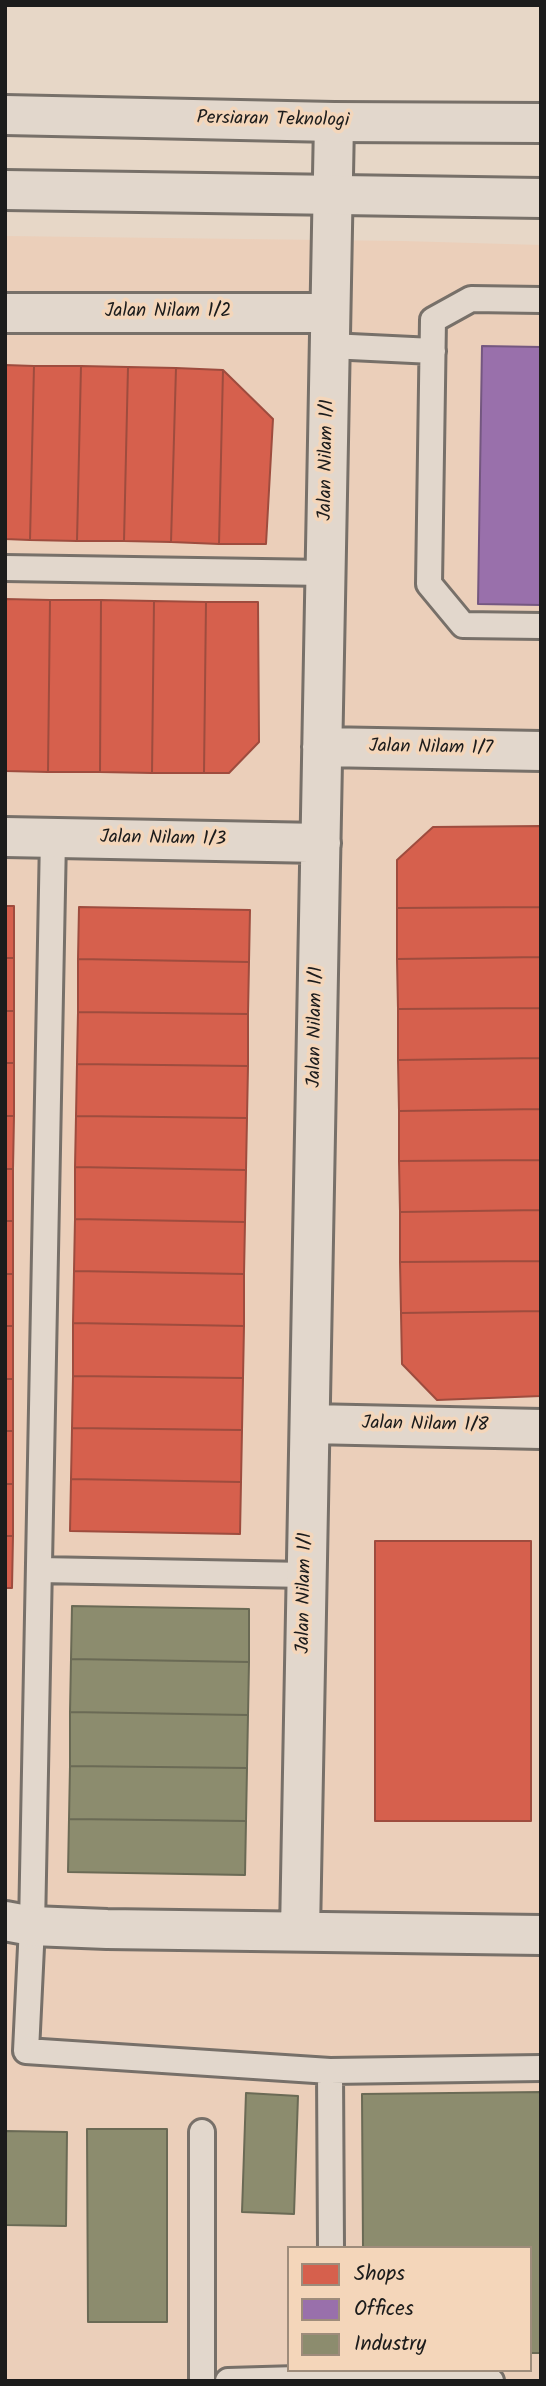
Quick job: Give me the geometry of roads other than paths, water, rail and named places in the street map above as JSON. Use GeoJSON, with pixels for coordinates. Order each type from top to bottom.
{"type":"FeatureCollection","features":[{"type":"Feature","properties":{"kind":"street","name":"Persiaran Teknologi"},"geometry":{"type":"LineString","coordinates":[[5,115],[541,123]]}},
{"type":"Feature","properties":{"kind":"street","name":"Jalan Nilam 1/1"},"geometry":{"type":"LineString","coordinates":[[300,1931],[334,122]]}},
{"type":"Feature","properties":{"kind":"street"},"geometry":{"type":"LineString","coordinates":[[5,190],[541,198]]}},
{"type":"Feature","properties":{"kind":"street","name":"Jalan Nilam 1/2"},"geometry":{"type":"LineString","coordinates":[[5,313],[330,330]]}},
{"type":"Feature","properties":{"kind":"street","name":"Jalan Nilam 1/7"},"geometry":{"type":"LineString","coordinates":[[322,747],[541,751]]}},
{"type":"Feature","properties":{"kind":"street","name":"Jalan Nilam 1/3"},"geometry":{"type":"LineString","coordinates":[[5,837],[321,843]]}},
{"type":"Feature","properties":{"kind":"street","name":"Jalan Nilam 1/8"},"geometry":{"type":"LineString","coordinates":[[310,1424],[541,1429]]}},
{"type":"Feature","properties":{"kind":"street"},"geometry":{"type":"LineString","coordinates":[[19,1924],[541,1935]]}},
{"type":"Feature","properties":{"kind":"lane"},"geometry":{"type":"LineString","coordinates":[[541,300],[471,299],[433,320],[429,584],[463,625],[541,626]]}},
{"type":"Feature","properties":{"kind":"lane"},"geometry":{"type":"LineString","coordinates":[[330,330],[433,351]]}},
{"type":"Feature","properties":{"kind":"lane"},"geometry":{"type":"LineString","coordinates":[[5,568],[326,573]]}},
{"type":"Feature","properties":{"kind":"lane"},"geometry":{"type":"LineString","coordinates":[[53,838],[39,1570],[19,1924],[26,2051],[330,2070],[541,2068]]}},
{"type":"Feature","properties":{"kind":"lane"},"geometry":{"type":"LineString","coordinates":[[39,1570],[307,1575]]}},
{"type":"Feature","properties":{"kind":"lane"},"geometry":{"type":"LineString","coordinates":[[330,2070],[331,2246]]}},
{"type":"Feature","properties":{"kind":"lane"},"geometry":{"type":"LineString","coordinates":[[202,2132],[202,2381]]}},
{"type":"Feature","properties":{"kind":"lane"},"geometry":{"type":"LineString","coordinates":[[228,2381],[332,2374],[491,2381]]}}]}
